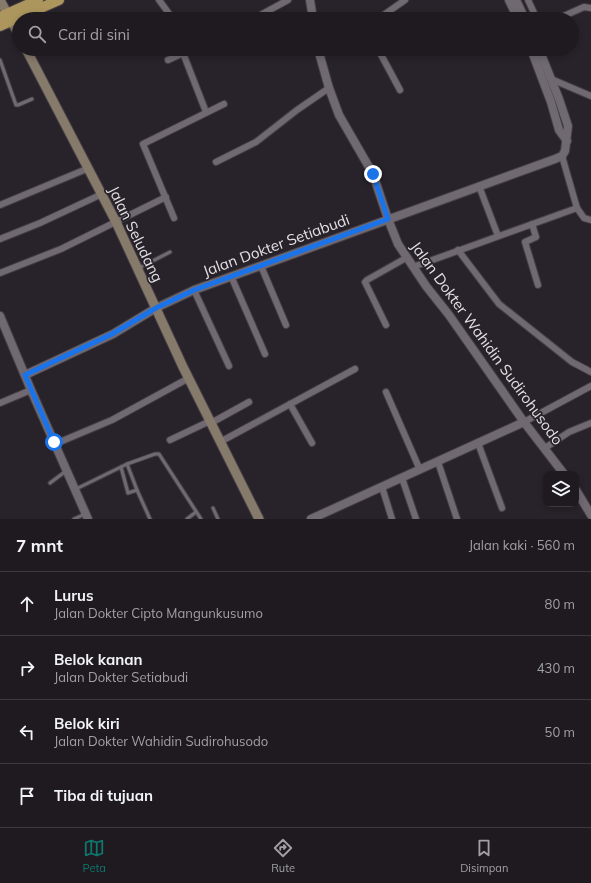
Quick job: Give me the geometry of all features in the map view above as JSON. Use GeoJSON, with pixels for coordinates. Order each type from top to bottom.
{"type":"FeatureCollection","features":[{"type":"Feature","properties":{"kind":"highway"},"geometry":{"type":"LineString","coordinates":[[15,12],[38,0]]}},
{"type":"Feature","properties":{"kind":"highway"},"geometry":{"type":"LineString","coordinates":[[22,12],[59,0]]}},
{"type":"Feature","properties":{"kind":"highway"},"geometry":{"type":"LineString","coordinates":[[0,26],[6,17]]}},
{"type":"Feature","properties":{"kind":"main road"},"geometry":{"type":"LineString","coordinates":[[0,0],[6,17],[12,25]]}},
{"type":"Feature","properties":{"kind":"main road","name":"Jalan Seludang"},"geometry":{"type":"LineString","coordinates":[[30,56],[116,222],[210,422],[259,519]]}},
{"type":"Feature","properties":{"kind":"street"},"geometry":{"type":"LineString","coordinates":[[159,0],[168,12]]}},
{"type":"Feature","properties":{"kind":"street"},"geometry":{"type":"LineString","coordinates":[[266,12],[288,0]]}},
{"type":"Feature","properties":{"kind":"street"},"geometry":{"type":"LineString","coordinates":[[310,0],[312,12]]}},
{"type":"Feature","properties":{"kind":"street"},"geometry":{"type":"LineString","coordinates":[[388,12],[404,0]]}},
{"type":"Feature","properties":{"kind":"street"},"geometry":{"type":"LineString","coordinates":[[509,0],[515,12]]}},
{"type":"Feature","properties":{"kind":"street"},"geometry":{"type":"LineString","coordinates":[[516,0],[522,12]]}},
{"type":"Feature","properties":{"kind":"street"},"geometry":{"type":"LineString","coordinates":[[528,0],[534,12]]}},
{"type":"Feature","properties":{"kind":"street"},"geometry":{"type":"LineString","coordinates":[[572,12],[584,7],[591,8]]}},
{"type":"Feature","properties":{"kind":"street"},"geometry":{"type":"LineString","coordinates":[[168,60],[177,56]]}},
{"type":"Feature","properties":{"kind":"street"},"geometry":{"type":"LineString","coordinates":[[184,56],[206,112]]}},
{"type":"Feature","properties":{"kind":"street","name":"Jalan Dokter Wahidin Sudirohusodo"},"geometry":{"type":"LineString","coordinates":[[320,56],[329,88],[339,114],[373,174],[388,219],[406,258],[524,422],[562,471]]}},
{"type":"Feature","properties":{"kind":"street"},"geometry":{"type":"LineString","coordinates":[[382,56],[400,90]]}},
{"type":"Feature","properties":{"kind":"street"},"geometry":{"type":"LineString","coordinates":[[535,56],[568,126],[567,141],[565,151],[562,156],[577,208],[584,218],[591,220]]}},
{"type":"Feature","properties":{"kind":"street"},"geometry":{"type":"LineString","coordinates":[[541,56],[547,80]]}},
{"type":"Feature","properties":{"kind":"street"},"geometry":{"type":"LineString","coordinates":[[547,80],[591,96]]}},
{"type":"Feature","properties":{"kind":"street"},"geometry":{"type":"LineString","coordinates":[[216,162],[256,142],[297,110],[329,88]]}},
{"type":"Feature","properties":{"kind":"street"},"geometry":{"type":"LineString","coordinates":[[174,218],[143,144],[224,104]]}},
{"type":"Feature","properties":{"kind":"street","name":"Jalan Dokter Setiabudi"},"geometry":{"type":"LineString","coordinates":[[25,375],[112,334],[156,308],[194,290],[562,156]]}},
{"type":"Feature","properties":{"kind":"street"},"geometry":{"type":"LineString","coordinates":[[0,205],[89,168]]}},
{"type":"Feature","properties":{"kind":"street"},"geometry":{"type":"LineString","coordinates":[[479,186],[498,236]]}},
{"type":"Feature","properties":{"kind":"street"},"geometry":{"type":"LineString","coordinates":[[0,239],[40,223],[102,194]]}},
{"type":"Feature","properties":{"kind":"street"},"geometry":{"type":"LineString","coordinates":[[0,273],[61,249],[166,197]]}},
{"type":"Feature","properties":{"kind":"street"},"geometry":{"type":"LineString","coordinates":[[413,266],[577,208]]}},
{"type":"Feature","properties":{"kind":"street"},"geometry":{"type":"LineString","coordinates":[[532,224],[536,237],[525,242],[538,285]]}},
{"type":"Feature","properties":{"kind":"street"},"geometry":{"type":"LineString","coordinates":[[458,250],[498,304],[572,362],[591,372]]}},
{"type":"Feature","properties":{"kind":"street"},"geometry":{"type":"LineString","coordinates":[[386,325],[365,282],[406,258]]}},
{"type":"Feature","properties":{"kind":"street"},"geometry":{"type":"LineString","coordinates":[[261,266],[286,325]]}},
{"type":"Feature","properties":{"kind":"street"},"geometry":{"type":"LineString","coordinates":[[231,276],[264,354]]}},
{"type":"Feature","properties":{"kind":"street"},"geometry":{"type":"LineString","coordinates":[[194,290],[229,366]]}},
{"type":"Feature","properties":{"kind":"street"},"geometry":{"type":"LineString","coordinates":[[0,316],[87,516]]}},
{"type":"Feature","properties":{"kind":"street"},"geometry":{"type":"LineString","coordinates":[[220,442],[355,369]]}},
{"type":"Feature","properties":{"kind":"street"},"geometry":{"type":"LineString","coordinates":[[55,444],[112,420],[189,378]]}},
{"type":"Feature","properties":{"kind":"street"},"geometry":{"type":"LineString","coordinates":[[311,519],[524,422],[591,386]]}},
{"type":"Feature","properties":{"kind":"street"},"geometry":{"type":"LineString","coordinates":[[0,403],[31,390]]}},
{"type":"Feature","properties":{"kind":"street"},"geometry":{"type":"LineString","coordinates":[[386,392],[420,470]]}},
{"type":"Feature","properties":{"kind":"street"},"geometry":{"type":"LineString","coordinates":[[170,440],[249,402]]}},
{"type":"Feature","properties":{"kind":"street"},"geometry":{"type":"LineString","coordinates":[[290,404],[312,443]]}},
{"type":"Feature","properties":{"kind":"street"},"geometry":{"type":"LineString","coordinates":[[545,448],[569,432],[591,422]]}},
{"type":"Feature","properties":{"kind":"street"},"geometry":{"type":"LineString","coordinates":[[478,443],[502,508]]}},
{"type":"Feature","properties":{"kind":"street"},"geometry":{"type":"LineString","coordinates":[[438,462],[457,519]]}},
{"type":"Feature","properties":{"kind":"street"},"geometry":{"type":"LineString","coordinates":[[402,478],[416,519]]}},
{"type":"Feature","properties":{"kind":"street"},"geometry":{"type":"LineString","coordinates":[[382,487],[392,519]]}},
{"type":"Feature","properties":{"kind":"street"},"geometry":{"type":"LineString","coordinates":[[579,495],[591,515]]}},
{"type":"Feature","properties":{"kind":"lane"},"geometry":{"type":"LineString","coordinates":[[0,60],[16,105],[32,99]]}},
{"type":"Feature","properties":{"kind":"lane"},"geometry":{"type":"LineString","coordinates":[[138,268],[170,252]]}},
{"type":"Feature","properties":{"kind":"lane"},"geometry":{"type":"LineString","coordinates":[[76,489],[127,464],[159,454],[201,519]]}},
{"type":"Feature","properties":{"kind":"lane"},"geometry":{"type":"LineString","coordinates":[[127,464],[150,519]]}},
{"type":"Feature","properties":{"kind":"lane"},"geometry":{"type":"LineString","coordinates":[[121,467],[128,493],[137,490]]}},
{"type":"Feature","properties":{"kind":"lane"},"geometry":{"type":"LineString","coordinates":[[50,483],[67,470]]}},
{"type":"Feature","properties":{"kind":"lane"},"geometry":{"type":"LineString","coordinates":[[213,508],[218,519]]}},
{"type":"Feature","properties":{"kind":"lane"},"geometry":{"type":"LineString","coordinates":[[187,519],[196,512]]}},
{"type":"Feature","properties":{"kind":"lane"},"geometry":{"type":"LineString","coordinates":[[74,519],[87,516]]}},
{"type":"Feature","properties":{"kind":"route"},"geometry":{"type":"LineString","coordinates":[[54,442],[25,375],[112,334],[156,308],[194,290],[388,219],[373,174]]}}]}
